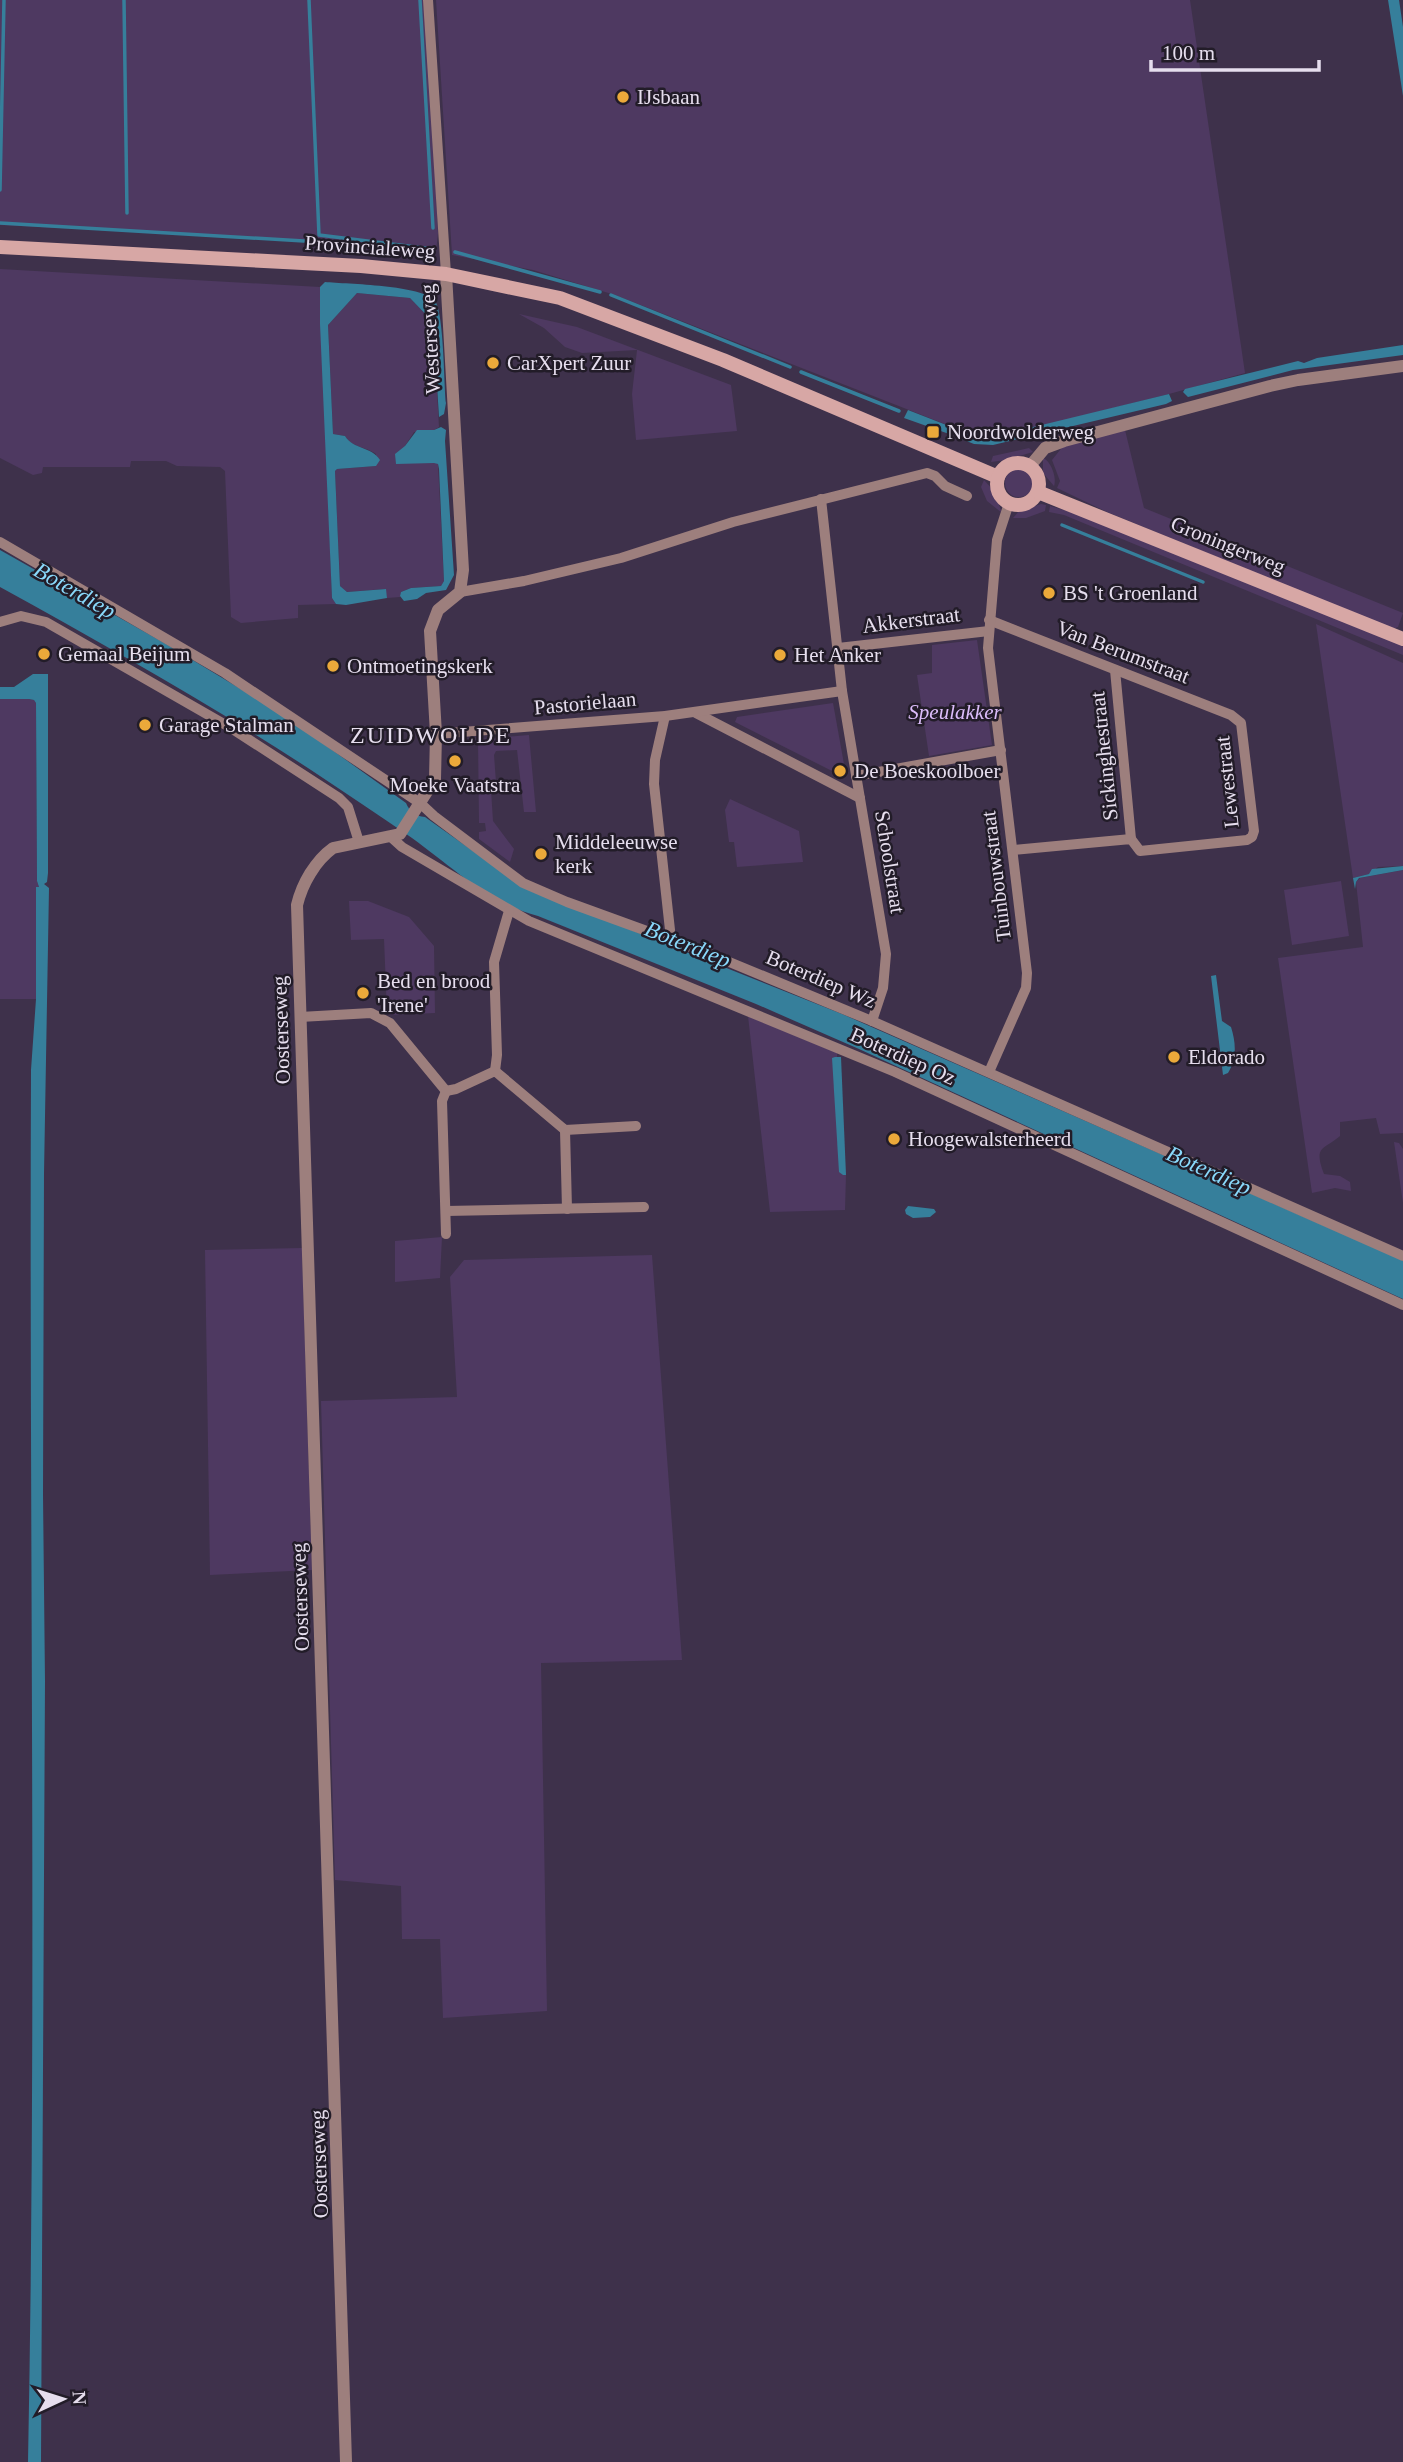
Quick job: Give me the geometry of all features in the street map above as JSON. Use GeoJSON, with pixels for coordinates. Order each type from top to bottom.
{"type":"FeatureCollection","features":[{"type":"Feature","properties":{"kind":"main road","name":"Provincialeweg"},"geometry":{"type":"LineString","coordinates":[[0,247],[361,266],[446,274],[560,298],[723,360],[998,477]]}},
{"type":"Feature","properties":{"kind":"main road"},"geometry":{"type":"LineString","coordinates":[[1015,463],[1030,466],[1038,478],[1038,492],[1026,503],[1009,503],[1004,500],[998,489],[998,477],[1002,470],[1015,463]]}},
{"type":"Feature","properties":{"kind":"main road","name":"Groningerweg"},"geometry":{"type":"LineString","coordinates":[[1038,492],[1403,639]]}},
{"type":"Feature","properties":{"kind":"street","name":"Westerseweg"},"geometry":{"type":"LineString","coordinates":[[428,0],[463,570],[460,592]]}},
{"type":"Feature","properties":{"kind":"street"},"geometry":{"type":"LineString","coordinates":[[1030,466],[1045,448],[1091,433],[1270,386],[1403,366]]}},
{"type":"Feature","properties":{"kind":"street"},"geometry":{"type":"LineString","coordinates":[[395,835],[435,779],[436,734],[430,631],[439,610],[460,592],[523,581],[621,558],[733,522],[927,472],[945,486],[967,496]]}},
{"type":"Feature","properties":{"kind":"street","name":"Schoolstraat"},"geometry":{"type":"LineString","coordinates":[[821,499],[842,691],[886,954],[883,988],[872,1021]]}},
{"type":"Feature","properties":{"kind":"street","name":"Tuinbouwstraat"},"geometry":{"type":"LineString","coordinates":[[989,1072],[1026,988],[1027,972],[988,648],[996,540],[1009,503]]}},
{"type":"Feature","properties":{"kind":"street","name":"Boterdiep Wz"},"geometry":{"type":"LineString","coordinates":[[0,542],[225,673],[419,805],[523,883],[567,902],[668,938],[872,1021],[1403,1256]]}},
{"type":"Feature","properties":{"kind":"street"},"geometry":{"type":"LineString","coordinates":[[0,622],[21,616],[46,622],[231,729],[339,798],[348,807],[359,842]]}},
{"type":"Feature","properties":{"kind":"street","name":"Akkerstraat"},"geometry":{"type":"LineString","coordinates":[[838,648],[989,626]]}},
{"type":"Feature","properties":{"kind":"street","name":"Van Berumstraat"},"geometry":{"type":"LineString","coordinates":[[989,626],[1115,670],[1231,715],[1241,723]]}},
{"type":"Feature","properties":{"kind":"street","name":"Sickinghestraat"},"geometry":{"type":"LineString","coordinates":[[1115,670],[1131,839]]}},
{"type":"Feature","properties":{"kind":"street","name":"Pastorielaan"},"geometry":{"type":"LineString","coordinates":[[436,734],[695,713],[842,691]]}},
{"type":"Feature","properties":{"kind":"street"},"geometry":{"type":"LineString","coordinates":[[695,713],[860,798]]}},
{"type":"Feature","properties":{"kind":"street"},"geometry":{"type":"LineString","coordinates":[[665,716],[655,760],[653,784],[665,873],[670,930],[668,938]]}},
{"type":"Feature","properties":{"kind":"street","name":"Lewestraat"},"geometry":{"type":"LineString","coordinates":[[1131,839],[1140,851],[1243,841],[1252,837],[1254,831],[1241,723]]}},
{"type":"Feature","properties":{"kind":"street"},"geometry":{"type":"LineString","coordinates":[[856,776],[1001,750]]}},
{"type":"Feature","properties":{"kind":"street","name":"Oosterseweg"},"geometry":{"type":"LineString","coordinates":[[346,2462],[297,905],[301,888],[326,853],[333,848],[395,835]]}},
{"type":"Feature","properties":{"kind":"street","name":"Boterdiep Oz"},"geometry":{"type":"LineString","coordinates":[[395,835],[402,847],[509,911],[895,1072],[1403,1306]]}},
{"type":"Feature","properties":{"kind":"street"},"geometry":{"type":"LineString","coordinates":[[1013,850],[1131,839]]}},
{"type":"Feature","properties":{"kind":"street"},"geometry":{"type":"LineString","coordinates":[[495,1071],[497,1055],[494,962],[509,911]]}},
{"type":"Feature","properties":{"kind":"street"},"geometry":{"type":"LineString","coordinates":[[300,1017],[371,1013],[390,1023],[446,1091]]}},
{"type":"Feature","properties":{"kind":"street"},"geometry":{"type":"LineString","coordinates":[[446,1091],[457,1090],[495,1071]]}},
{"type":"Feature","properties":{"kind":"street"},"geometry":{"type":"LineString","coordinates":[[495,1071],[565,1130],[636,1126]]}},
{"type":"Feature","properties":{"kind":"street"},"geometry":{"type":"LineString","coordinates":[[446,1091],[442,1101],[446,1234]]}},
{"type":"Feature","properties":{"kind":"street"},"geometry":{"type":"LineString","coordinates":[[565,1130],[567,1209]]}},
{"type":"Feature","properties":{"kind":"street"},"geometry":{"type":"LineString","coordinates":[[446,1211],[644,1207]]}},
{"type":"Feature","properties":{"kind":"green space"},"geometry":{"type":"Polygon","coordinates":[[[0,0],[424,0],[438,233],[436,252],[371,244],[0,225],[0,0]]]}},
{"type":"Feature","properties":{"kind":"green space"},"geometry":{"type":"Polygon","coordinates":[[[436,0],[1190,0],[1245,373],[1030,429],[992,437],[978,437],[615,295],[533,270],[452,255],[436,0]]]}},
{"type":"Feature","properties":{"kind":"green space"},"geometry":{"type":"Polygon","coordinates":[[[0,269],[320,287],[332,598],[336,604],[298,605],[298,618],[241,623],[231,617],[225,471],[220,467],[177,466],[166,461],[131,461],[130,467],[43,467],[42,473],[33,475],[0,458],[0,269]]]}},
{"type":"Feature","properties":{"kind":"green space"},"geometry":{"type":"Polygon","coordinates":[[[357,293],[410,298],[433,322],[439,427],[414,432],[405,446],[438,464],[444,581],[441,586],[411,588],[401,592],[400,597],[387,598],[385,589],[347,592],[340,586],[335,471],[376,466],[376,454],[372,451],[351,443],[345,436],[333,434],[328,325],[357,293]]]}},
{"type":"Feature","properties":{"kind":"green space"},"geometry":{"type":"Polygon","coordinates":[[[519,314],[577,327],[731,385],[737,431],[636,440],[632,394],[637,350],[582,353],[565,347],[544,328],[519,314]]]}},
{"type":"Feature","properties":{"kind":"green space"},"geometry":{"type":"Polygon","coordinates":[[[1125,430],[1144,508],[1403,613],[1398,627],[1393,629],[1107,512],[1057,488],[1060,481],[1052,460],[1064,445],[1125,430]]]}},
{"type":"Feature","properties":{"kind":"green space"},"geometry":{"type":"Polygon","coordinates":[[[1029,448],[1033,452],[991,462],[993,456],[1029,448]]]}},
{"type":"Feature","properties":{"kind":"green space"},"geometry":{"type":"Polygon","coordinates":[[[1043,458],[1053,470],[1054,486],[1043,473],[1043,458]]]}},
{"type":"Feature","properties":{"kind":"green space"},"geometry":{"type":"Polygon","coordinates":[[[1019,469],[1029,473],[1033,483],[1029,493],[1019,497],[1009,493],[1005,483],[1009,473],[1019,469]]]}},
{"type":"Feature","properties":{"kind":"green space"},"geometry":{"type":"Polygon","coordinates":[[[984,480],[994,491],[1002,513],[987,501],[981,487],[984,480]]]}},
{"type":"Feature","properties":{"kind":"green space"},"geometry":{"type":"Polygon","coordinates":[[[1046,505],[1045,511],[1026,518],[1013,518],[1019,511],[1046,505]]]}},
{"type":"Feature","properties":{"kind":"green space"},"geometry":{"type":"Polygon","coordinates":[[[1050,506],[1089,517],[1403,644],[1403,655],[1064,515],[1049,512],[1050,506]]]}},
{"type":"Feature","properties":{"kind":"green space"},"geometry":{"type":"Polygon","coordinates":[[[1316,624],[1403,663],[1403,866],[1378,867],[1369,874],[1353,878],[1316,624]]]}},
{"type":"Feature","properties":{"kind":"green space","name":"Speulakker"},"geometry":{"type":"Polygon","coordinates":[[[977,640],[992,745],[929,756],[917,675],[932,673],[932,645],[977,640]]]}},
{"type":"Feature","properties":{"kind":"green space"},"geometry":{"type":"Polygon","coordinates":[[[0,699],[29,699],[36,703],[39,887],[36,888],[36,999],[0,999],[0,699]]]}},
{"type":"Feature","properties":{"kind":"green space"},"geometry":{"type":"Polygon","coordinates":[[[833,703],[844,764],[834,772],[735,722],[737,717],[833,703]]]}},
{"type":"Feature","properties":{"kind":"green space"},"geometry":{"type":"Polygon","coordinates":[[[529,735],[536,812],[524,812],[517,750],[496,751],[494,755],[496,782],[491,790],[493,821],[514,849],[510,862],[479,839],[479,832],[486,831],[485,823],[479,823],[478,739],[529,735]]]}},
{"type":"Feature","properties":{"kind":"green space"},"geometry":{"type":"Polygon","coordinates":[[[730,799],[799,831],[803,862],[737,867],[734,842],[729,842],[725,810],[730,799]]]}},
{"type":"Feature","properties":{"kind":"green space"},"geometry":{"type":"Polygon","coordinates":[[[1403,870],[1403,1133],[1380,1134],[1376,1118],[1340,1122],[1340,1136],[1320,1153],[1321,1165],[1324,1174],[1340,1176],[1350,1182],[1351,1191],[1335,1188],[1312,1193],[1278,958],[1363,947],[1356,882],[1360,878],[1403,870]]]}},
{"type":"Feature","properties":{"kind":"green space"},"geometry":{"type":"Polygon","coordinates":[[[1341,881],[1349,936],[1292,945],[1284,890],[1341,881]]]}},
{"type":"Feature","properties":{"kind":"green space"},"geometry":{"type":"Polygon","coordinates":[[[349,901],[368,901],[409,917],[434,946],[435,1013],[387,1013],[384,939],[351,940],[349,901]]]}},
{"type":"Feature","properties":{"kind":"green space"},"geometry":{"type":"Polygon","coordinates":[[[748,1016],[837,1053],[835,1057],[843,1175],[846,1175],[845,1210],[770,1212],[748,1016]]]}},
{"type":"Feature","properties":{"kind":"green space"},"geometry":{"type":"Polygon","coordinates":[[[1394,1142],[1399,1143],[1403,1149],[1403,1203],[1394,1142]]]}},
{"type":"Feature","properties":{"kind":"green space"},"geometry":{"type":"Polygon","coordinates":[[[442,1237],[440,1278],[395,1282],[395,1241],[442,1237]]]}},
{"type":"Feature","properties":{"kind":"green space"},"geometry":{"type":"Polygon","coordinates":[[[302,1248],[312,1570],[210,1575],[205,1250],[302,1248]]]}},
{"type":"Feature","properties":{"kind":"green space"},"geometry":{"type":"Polygon","coordinates":[[[652,1255],[682,1660],[541,1663],[547,2011],[443,2018],[440,1939],[402,1939],[401,1886],[335,1880],[321,1401],[457,1397],[450,1277],[464,1260],[652,1255]]]}},
{"type":"Feature","properties":{"kind":"water"},"geometry":{"type":"Polygon","coordinates":[[[1388,0],[1399,0],[1403,27],[1403,96],[1388,0]]]}},
{"type":"Feature","properties":{"kind":"water"},"geometry":{"type":"Polygon","coordinates":[[[325,282],[401,288],[428,296],[435,301],[438,308],[443,349],[446,403],[444,414],[439,417],[433,322],[410,298],[357,293],[328,325],[333,434],[345,436],[380,460],[376,466],[335,471],[340,586],[347,592],[386,589],[387,598],[346,605],[336,604],[332,598],[320,324],[320,287],[325,282]]]}},
{"type":"Feature","properties":{"kind":"water"},"geometry":{"type":"Polygon","coordinates":[[[1403,345],[1403,355],[1293,370],[1188,397],[1183,392],[1185,389],[1298,361],[1304,363],[1317,358],[1403,345]]]}},
{"type":"Feature","properties":{"kind":"water"},"geometry":{"type":"Polygon","coordinates":[[[1169,394],[1172,401],[1166,404],[993,445],[974,444],[959,438],[963,433],[992,437],[1169,394]]]}},
{"type":"Feature","properties":{"kind":"water"},"geometry":{"type":"Polygon","coordinates":[[[908,410],[949,426],[954,431],[952,435],[904,418],[908,410]]]}},
{"type":"Feature","properties":{"kind":"water"},"geometry":{"type":"Polygon","coordinates":[[[441,427],[446,430],[454,575],[446,590],[426,593],[417,599],[404,601],[400,596],[401,592],[411,588],[441,586],[444,581],[439,469],[438,464],[434,463],[396,464],[395,454],[417,430],[434,430],[441,427]]]}},
{"type":"Feature","properties":{"kind":"water"},"geometry":{"type":"Polygon","coordinates":[[[0,550],[166,644],[282,714],[406,803],[413,813],[425,817],[504,873],[616,924],[842,1014],[1400,1259],[1403,1261],[1403,1299],[859,1049],[756,1004],[504,903],[472,883],[400,829],[235,722],[0,587],[0,550]]]}},
{"type":"Feature","properties":{"kind":"water"},"geometry":{"type":"Polygon","coordinates":[[[33,674],[48,674],[48,873],[47,882],[44,884],[49,888],[44,1174],[45,1681],[41,2462],[28,2462],[32,1940],[31,1070],[36,999],[36,887],[39,887],[36,703],[29,699],[0,699],[0,687],[14,687],[33,674]]]}},
{"type":"Feature","properties":{"kind":"water"},"geometry":{"type":"Polygon","coordinates":[[[1403,866],[1403,870],[1359,878],[1355,889],[1353,878],[1369,874],[1372,869],[1403,866]]]}},
{"type":"Feature","properties":{"kind":"water"},"geometry":{"type":"Polygon","coordinates":[[[1216,975],[1222,1021],[1231,1027],[1235,1045],[1231,1067],[1228,1073],[1223,1075],[1211,976],[1216,975]]]}},
{"type":"Feature","properties":{"kind":"water"},"geometry":{"type":"Polygon","coordinates":[[[841,1057],[846,1175],[839,1172],[832,1058],[841,1057]]]}},
{"type":"Feature","properties":{"kind":"water"},"geometry":{"type":"Polygon","coordinates":[[[908,1206],[934,1209],[936,1212],[930,1217],[913,1218],[906,1214],[908,1206]]]}},
{"type":"Feature","properties":{"kind":"waterway"},"geometry":{"type":"LineString","coordinates":[[0,190],[4,0]]}},
{"type":"Feature","properties":{"kind":"waterway"},"geometry":{"type":"LineString","coordinates":[[124,0],[127,213]]}},
{"type":"Feature","properties":{"kind":"waterway"},"geometry":{"type":"LineString","coordinates":[[309,0],[319,235],[432,249]]}},
{"type":"Feature","properties":{"kind":"waterway"},"geometry":{"type":"LineString","coordinates":[[420,0],[433,228]]}},
{"type":"Feature","properties":{"kind":"waterway"},"geometry":{"type":"LineString","coordinates":[[0,223],[304,241]]}},
{"type":"Feature","properties":{"kind":"waterway"},"geometry":{"type":"LineString","coordinates":[[455,252],[600,292]]}},
{"type":"Feature","properties":{"kind":"waterway"},"geometry":{"type":"LineString","coordinates":[[611,295],[790,367]]}},
{"type":"Feature","properties":{"kind":"waterway"},"geometry":{"type":"LineString","coordinates":[[801,372],[899,411]]}},
{"type":"Feature","properties":{"kind":"waterway"},"geometry":{"type":"LineString","coordinates":[[1062,525],[1203,582]]}},
{"type":"Feature","properties":{"kind":"place","name":"IJsbaan"},"geometry":{"type":"Point","coordinates":[623,97]}},
{"type":"Feature","properties":{"kind":"place","name":"CarXpert Zuur"},"geometry":{"type":"Point","coordinates":[493,363]}},
{"type":"Feature","properties":{"kind":"place","name":"Noordwolderweg"},"geometry":{"type":"Point","coordinates":[933,432]}},
{"type":"Feature","properties":{"kind":"place","name":"BS 't Groenland"},"geometry":{"type":"Point","coordinates":[1049,593]}},
{"type":"Feature","properties":{"kind":"place","name":"Gemaal Beijum"},"geometry":{"type":"Point","coordinates":[44,654]}},
{"type":"Feature","properties":{"kind":"place","name":"Het Anker"},"geometry":{"type":"Point","coordinates":[780,655]}},
{"type":"Feature","properties":{"kind":"place","name":"Ontmoetingskerk"},"geometry":{"type":"Point","coordinates":[333,666]}},
{"type":"Feature","properties":{"kind":"place","name":"Garage Stalman"},"geometry":{"type":"Point","coordinates":[145,725]}},
{"type":"Feature","properties":{"kind":"place","name":"Moeke Vaatstra"},"geometry":{"type":"Point","coordinates":[455,761]}},
{"type":"Feature","properties":{"kind":"place","name":"De Boeskoolboer"},"geometry":{"type":"Point","coordinates":[840,771]}},
{"type":"Feature","properties":{"kind":"place","name":"Middeleeuwse kerk"},"geometry":{"type":"Point","coordinates":[541,854]}},
{"type":"Feature","properties":{"kind":"place","name":"Bed en brood 'Irene'"},"geometry":{"type":"Point","coordinates":[363,993]}},
{"type":"Feature","properties":{"kind":"place","name":"Eldorado"},"geometry":{"type":"Point","coordinates":[1174,1057]}},
{"type":"Feature","properties":{"kind":"place","name":"Hoogewalsterheerd"},"geometry":{"type":"Point","coordinates":[894,1139]}},
{"type":"Feature","properties":{"kind":"district","name":"ZUIDWOLDE"},"geometry":{"type":"Point","coordinates":[431,735]}},
{"type":"Feature","properties":{"kind":"water label","name":"Boterdiep"},"geometry":{"type":"Point","coordinates":[75,590]}},
{"type":"Feature","properties":{"kind":"water label","name":"Boterdiep"},"geometry":{"type":"Point","coordinates":[688,944]}},
{"type":"Feature","properties":{"kind":"water label","name":"Boterdiep"},"geometry":{"type":"Point","coordinates":[1209,1170]}}]}
